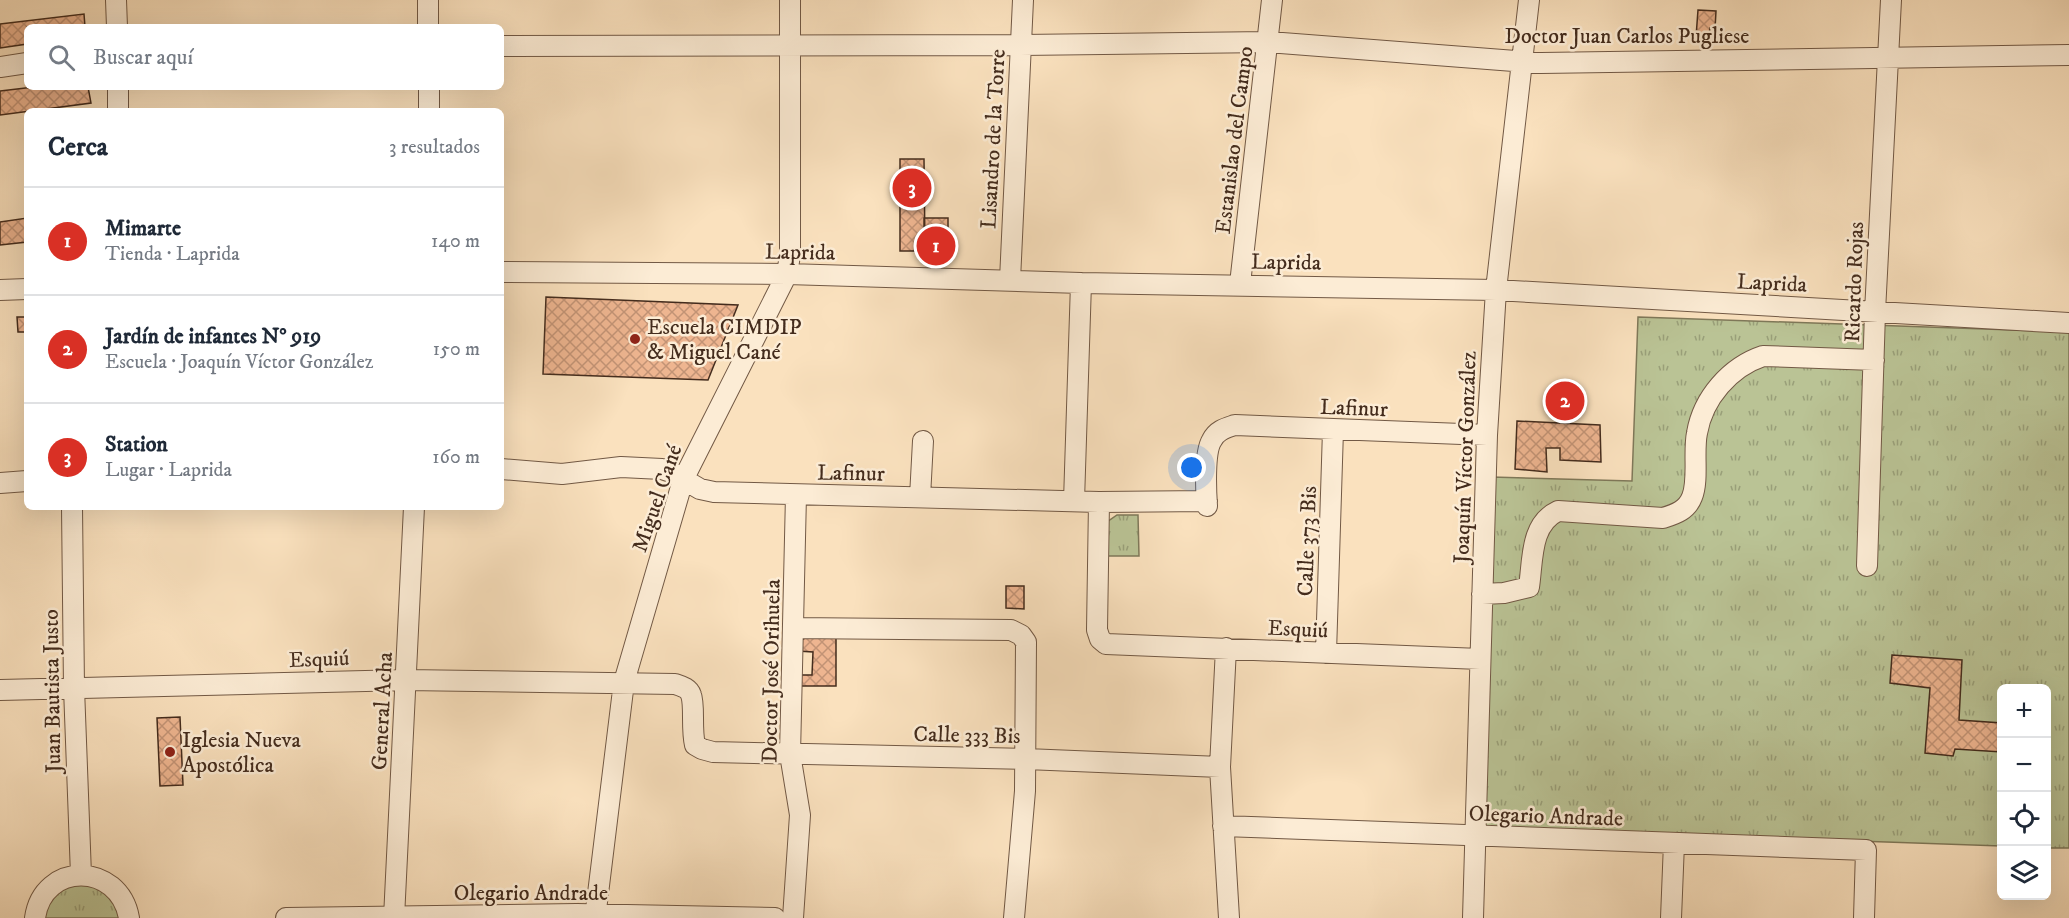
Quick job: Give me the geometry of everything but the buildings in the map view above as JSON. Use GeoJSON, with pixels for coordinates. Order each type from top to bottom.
{"type":"FeatureCollection","features":[{"type":"Feature","properties":{"kind":"street"},"geometry":{"type":"LineString","coordinates":[[116,0],[117,24]]}},
{"type":"Feature","properties":{"kind":"street"},"geometry":{"type":"LineString","coordinates":[[428,0],[428,24]]}},
{"type":"Feature","properties":{"kind":"street","name":"Miguel Cané"},"geometry":{"type":"LineString","coordinates":[[595,917],[624,682],[683,480],[787,274],[790,255],[790,0]]}},
{"type":"Feature","properties":{"kind":"street","name":"Lisandro de la Torre"},"geometry":{"type":"LineString","coordinates":[[1010,280],[1023,0]]}},
{"type":"Feature","properties":{"kind":"street","name":"Estanislao del Campo"},"geometry":{"type":"LineString","coordinates":[[1240,284],[1272,0]]}},
{"type":"Feature","properties":{"kind":"street","name":"Joaquín Víctor González"},"geometry":{"type":"LineString","coordinates":[[1473,918],[1487,435],[1496,290],[1529,0]]}},
{"type":"Feature","properties":{"kind":"street","name":"Ricardo Rojas"},"geometry":{"type":"LineString","coordinates":[[1867,566],[1875,312],[1890,0]]}},
{"type":"Feature","properties":{"kind":"street","name":"Doctor Juan Carlos Pugliese"},"geometry":{"type":"LineString","coordinates":[[504,46],[1268,42],[1541,63],[2069,55]]}},
{"type":"Feature","properties":{"kind":"street"},"geometry":{"type":"LineString","coordinates":[[0,67],[24,63]]}},
{"type":"Feature","properties":{"kind":"street"},"geometry":{"type":"LineString","coordinates":[[118,90],[118,108]]}},
{"type":"Feature","properties":{"kind":"street"},"geometry":{"type":"LineString","coordinates":[[429,90],[429,108]]}},
{"type":"Feature","properties":{"kind":"street","name":"Laprida"},"geometry":{"type":"LineString","coordinates":[[504,272],[787,274],[1496,290],[2069,323]]}},
{"type":"Feature","properties":{"kind":"street"},"geometry":{"type":"LineString","coordinates":[[1074,501],[1081,282]]}},
{"type":"Feature","properties":{"kind":"street"},"geometry":{"type":"LineString","coordinates":[[0,290],[24,289]]}},
{"type":"Feature","properties":{"kind":"street"},"geometry":{"type":"LineString","coordinates":[[1482,594],[1504,593],[1529,587],[1536,534],[1548,516],[1558,511],[1663,518],[1684,509],[1692,496],[1697,433],[1703,414],[1711,397],[1732,372],[1750,360],[1763,356],[1874,360]]}},
{"type":"Feature","properties":{"kind":"street","name":"Lafinur"},"geometry":{"type":"LineString","coordinates":[[504,469],[562,474],[634,467],[662,469],[700,489],[714,492],[1207,503],[1208,448],[1212,439],[1221,430],[1235,425],[1487,435]]}},
{"type":"Feature","properties":{"kind":"street","name":"Calle 373 Bis"},"geometry":{"type":"LineString","coordinates":[[1326,653],[1333,430]]}},
{"type":"Feature","properties":{"kind":"street"},"geometry":{"type":"LineString","coordinates":[[920,498],[923,441]]}},
{"type":"Feature","properties":{"kind":"street"},"geometry":{"type":"LineString","coordinates":[[0,483],[24,481]]}},
{"type":"Feature","properties":{"kind":"street","name":"Doctor José Orihuela"},"geometry":{"type":"LineString","coordinates":[[793,918],[800,815],[790,754],[796,495]]}},
{"type":"Feature","properties":{"kind":"street","name":"Esquiú"},"geometry":{"type":"LineString","coordinates":[[1099,502],[1097,630],[1100,639],[1106,644],[1480,659]]}},
{"type":"Feature","properties":{"kind":"street","name":"Juan Bautista Justo"},"geometry":{"type":"LineString","coordinates":[[72,510],[74,688],[81,875]]}},
{"type":"Feature","properties":{"kind":"street","name":"General Acha"},"geometry":{"type":"LineString","coordinates":[[395,917],[414,510]]}},
{"type":"Feature","properties":{"kind":"street"},"geometry":{"type":"LineString","coordinates":[[794,628],[1011,630],[1021,634],[1026,642],[1026,759],[1014,918]]}},
{"type":"Feature","properties":{"kind":"street"},"geometry":{"type":"LineString","coordinates":[[1226,648],[1220,767],[1229,918]]}},
{"type":"Feature","properties":{"kind":"street","name":"Esquiú"},"geometry":{"type":"LineString","coordinates":[[0,690],[406,680],[675,684],[687,689],[692,695],[692,734],[695,745],[713,752]]}},
{"type":"Feature","properties":{"kind":"street","name":"Calle 333 Bis"},"geometry":{"type":"LineString","coordinates":[[713,752],[1026,759],[1220,767]]}},
{"type":"Feature","properties":{"kind":"street","name":"Olegario Andrade"},"geometry":{"type":"LineString","coordinates":[[1223,826],[1866,850],[1864,918]]}},
{"type":"Feature","properties":{"kind":"street"},"geometry":{"type":"LineString","coordinates":[[1671,918],[1674,843]]}},
{"type":"Feature","properties":{"kind":"street"},"geometry":{"type":"LineString","coordinates":[[35,918],[36,908],[43,895],[53,884],[67,877],[81,875],[96,877],[109,883],[120,894],[127,907],[129,918]]}},
{"type":"Feature","properties":{"kind":"street","name":"Olegario Andrade"},"geometry":{"type":"LineString","coordinates":[[286,918],[775,918]]}},
{"type":"Feature","properties":{"kind":"green space"},"geometry":{"type":"Polygon","coordinates":[[[1638,317],[2069,332],[2069,848],[2051,848],[2051,684],[1997,684],[1997,846],[1482,828],[1492,477],[1632,481],[1638,317]]]}},
{"type":"Feature","properties":{"kind":"green space"},"geometry":{"type":"Polygon","coordinates":[[[1117,515],[1138,515],[1139,556],[1106,556],[1107,522],[1117,515]]]}},
{"type":"Feature","properties":{"kind":"green space"},"geometry":{"type":"Polygon","coordinates":[[[79,882],[104,887],[124,918],[43,918],[56,892],[79,882]]]}},
{"type":"Feature","properties":{"kind":"place","name":"Station"},"geometry":{"type":"Point","coordinates":[912,188]}},
{"type":"Feature","properties":{"kind":"place","name":"Mimarte"},"geometry":{"type":"Point","coordinates":[936,246]}},
{"type":"Feature","properties":{"kind":"place","name":"Escuela CIMDIP & Miguel Cané"},"geometry":{"type":"Point","coordinates":[635,339]}},
{"type":"Feature","properties":{"kind":"place","name":"Jardín de infantes N° 919"},"geometry":{"type":"Point","coordinates":[1565,401]}},
{"type":"Feature","properties":{"kind":"place","name":"Iglesia Nueva Apostólica"},"geometry":{"type":"Point","coordinates":[170,752]}}]}
